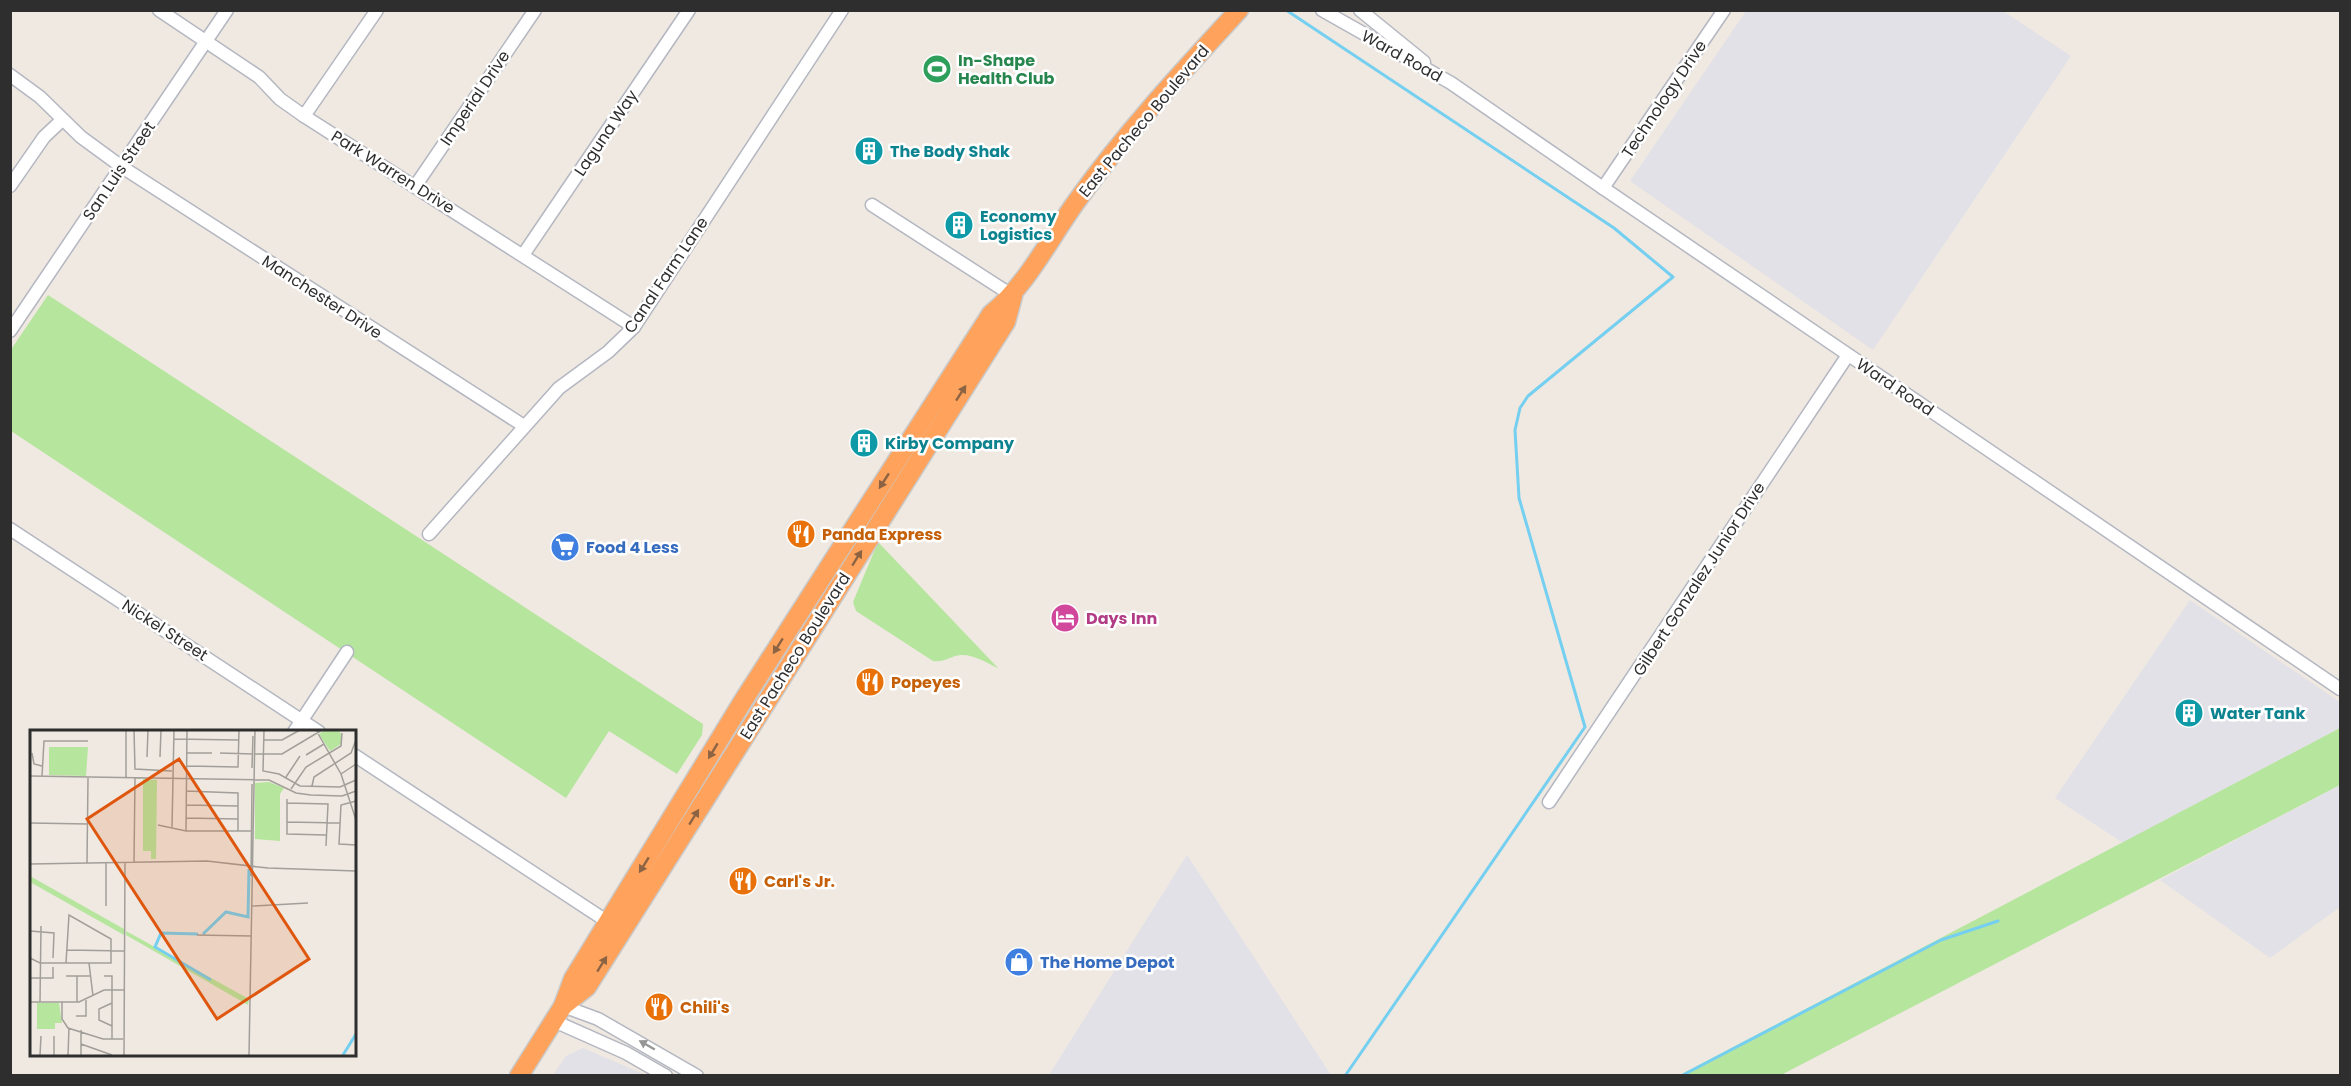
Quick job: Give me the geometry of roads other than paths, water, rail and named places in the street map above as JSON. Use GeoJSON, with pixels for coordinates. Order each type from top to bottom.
{"type":"FeatureCollection","features":[{"type":"Feature","properties":{"kind":"highway","name":"East Pacheco Boulevard"},"geometry":{"type":"LineString","coordinates":[[519,1076],[558,1013],[573,978],[749,691],[991,314],[1013,296],[1078,198],[1120,144],[1239,10]]}},
{"type":"Feature","properties":{"kind":"highway","name":"East Pacheco Boulevard"},"geometry":{"type":"LineString","coordinates":[[558,1013],[588,987],[1006,322],[1013,296]]}},
{"type":"Feature","properties":{"kind":"street","name":"Park Warren Drive"},"geometry":{"type":"LineString","coordinates":[[159,10],[259,76],[280,99],[304,116],[416,185],[634,327]]}},
{"type":"Feature","properties":{"kind":"street","name":"San Luis Street"},"geometry":{"type":"LineString","coordinates":[[10,331],[227,10]]}},
{"type":"Feature","properties":{"kind":"street"},"geometry":{"type":"LineString","coordinates":[[304,116],[377,10]]}},
{"type":"Feature","properties":{"kind":"street","name":"Imperial Drive"},"geometry":{"type":"LineString","coordinates":[[416,185],[535,10]]}},
{"type":"Feature","properties":{"kind":"street","name":"Laguna Way"},"geometry":{"type":"LineString","coordinates":[[523,255],[689,10]]}},
{"type":"Feature","properties":{"kind":"street","name":"Canal Farm Lane"},"geometry":{"type":"LineString","coordinates":[[429,534],[559,388],[608,352],[634,327],[842,10]]}},
{"type":"Feature","properties":{"kind":"street","name":"Ward Road"},"geometry":{"type":"LineString","coordinates":[[1322,10],[1451,83]]}},
{"type":"Feature","properties":{"kind":"street","name":"Ward Road"},"geometry":{"type":"LineString","coordinates":[[1360,10],[1451,83],[2340,690]]}},
{"type":"Feature","properties":{"kind":"street","name":"Technology Drive"},"geometry":{"type":"LineString","coordinates":[[1603,188],[1724,10]]}},
{"type":"Feature","properties":{"kind":"street","name":"Manchester Drive"},"geometry":{"type":"LineString","coordinates":[[10,75],[40,97],[62,120],[122,166],[524,426]]}},
{"type":"Feature","properties":{"kind":"street"},"geometry":{"type":"LineString","coordinates":[[10,186],[44,137],[62,120]]}},
{"type":"Feature","properties":{"kind":"street"},"geometry":{"type":"LineString","coordinates":[[872,205],[1013,296]]}},
{"type":"Feature","properties":{"kind":"street","name":"Gilbert Gonzalez Junior Drive"},"geometry":{"type":"LineString","coordinates":[[1549,802],[1848,355]]}},
{"type":"Feature","properties":{"kind":"street","name":"Nickel Street"},"geometry":{"type":"LineString","coordinates":[[10,529],[316,730]]}},
{"type":"Feature","properties":{"kind":"street"},"geometry":{"type":"LineString","coordinates":[[295,730],[347,652]]}},
{"type":"Feature","properties":{"kind":"street"},"geometry":{"type":"LineString","coordinates":[[356,756],[608,922]]}},
{"type":"Feature","properties":{"kind":"street"},"geometry":{"type":"LineString","coordinates":[[558,1013],[666,1076]]}},
{"type":"Feature","properties":{"kind":"street"},"geometry":{"type":"LineString","coordinates":[[558,1013],[598,1019],[697,1076]]}},
{"type":"Feature","properties":{"kind":"waterway"},"geometry":{"type":"LineString","coordinates":[[1286,10],[1614,228],[1673,277],[1528,396],[1520,408],[1515,430],[1519,498],[1585,727],[1345,1076]]}},
{"type":"Feature","properties":{"kind":"waterway"},"geometry":{"type":"LineString","coordinates":[[1681,1076],[1941,940],[1998,921]]}},
{"type":"Feature","properties":{"kind":"place","name":"In-Shape Health Club"},"geometry":{"type":"Point","coordinates":[937,69]}},
{"type":"Feature","properties":{"kind":"place","name":"The Body Shak"},"geometry":{"type":"Point","coordinates":[869,151]}},
{"type":"Feature","properties":{"kind":"place","name":"Economy Logistics"},"geometry":{"type":"Point","coordinates":[959,225]}},
{"type":"Feature","properties":{"kind":"place","name":"Kirby Company"},"geometry":{"type":"Point","coordinates":[864,443]}},
{"type":"Feature","properties":{"kind":"place","name":"Panda Express"},"geometry":{"type":"Point","coordinates":[801,534]}},
{"type":"Feature","properties":{"kind":"place","name":"Food 4 Less"},"geometry":{"type":"Point","coordinates":[565,547]}},
{"type":"Feature","properties":{"kind":"place","name":"Days Inn"},"geometry":{"type":"Point","coordinates":[1065,618]}},
{"type":"Feature","properties":{"kind":"place","name":"Popeyes"},"geometry":{"type":"Point","coordinates":[870,682]}},
{"type":"Feature","properties":{"kind":"place","name":"Water Tank"},"geometry":{"type":"Point","coordinates":[2189,713]}},
{"type":"Feature","properties":{"kind":"place","name":"Carl's Jr."},"geometry":{"type":"Point","coordinates":[743,881]}},
{"type":"Feature","properties":{"kind":"place","name":"The Home Depot"},"geometry":{"type":"Point","coordinates":[1019,962]}},
{"type":"Feature","properties":{"kind":"place","name":"Chili's"},"geometry":{"type":"Point","coordinates":[659,1007]}}]}
